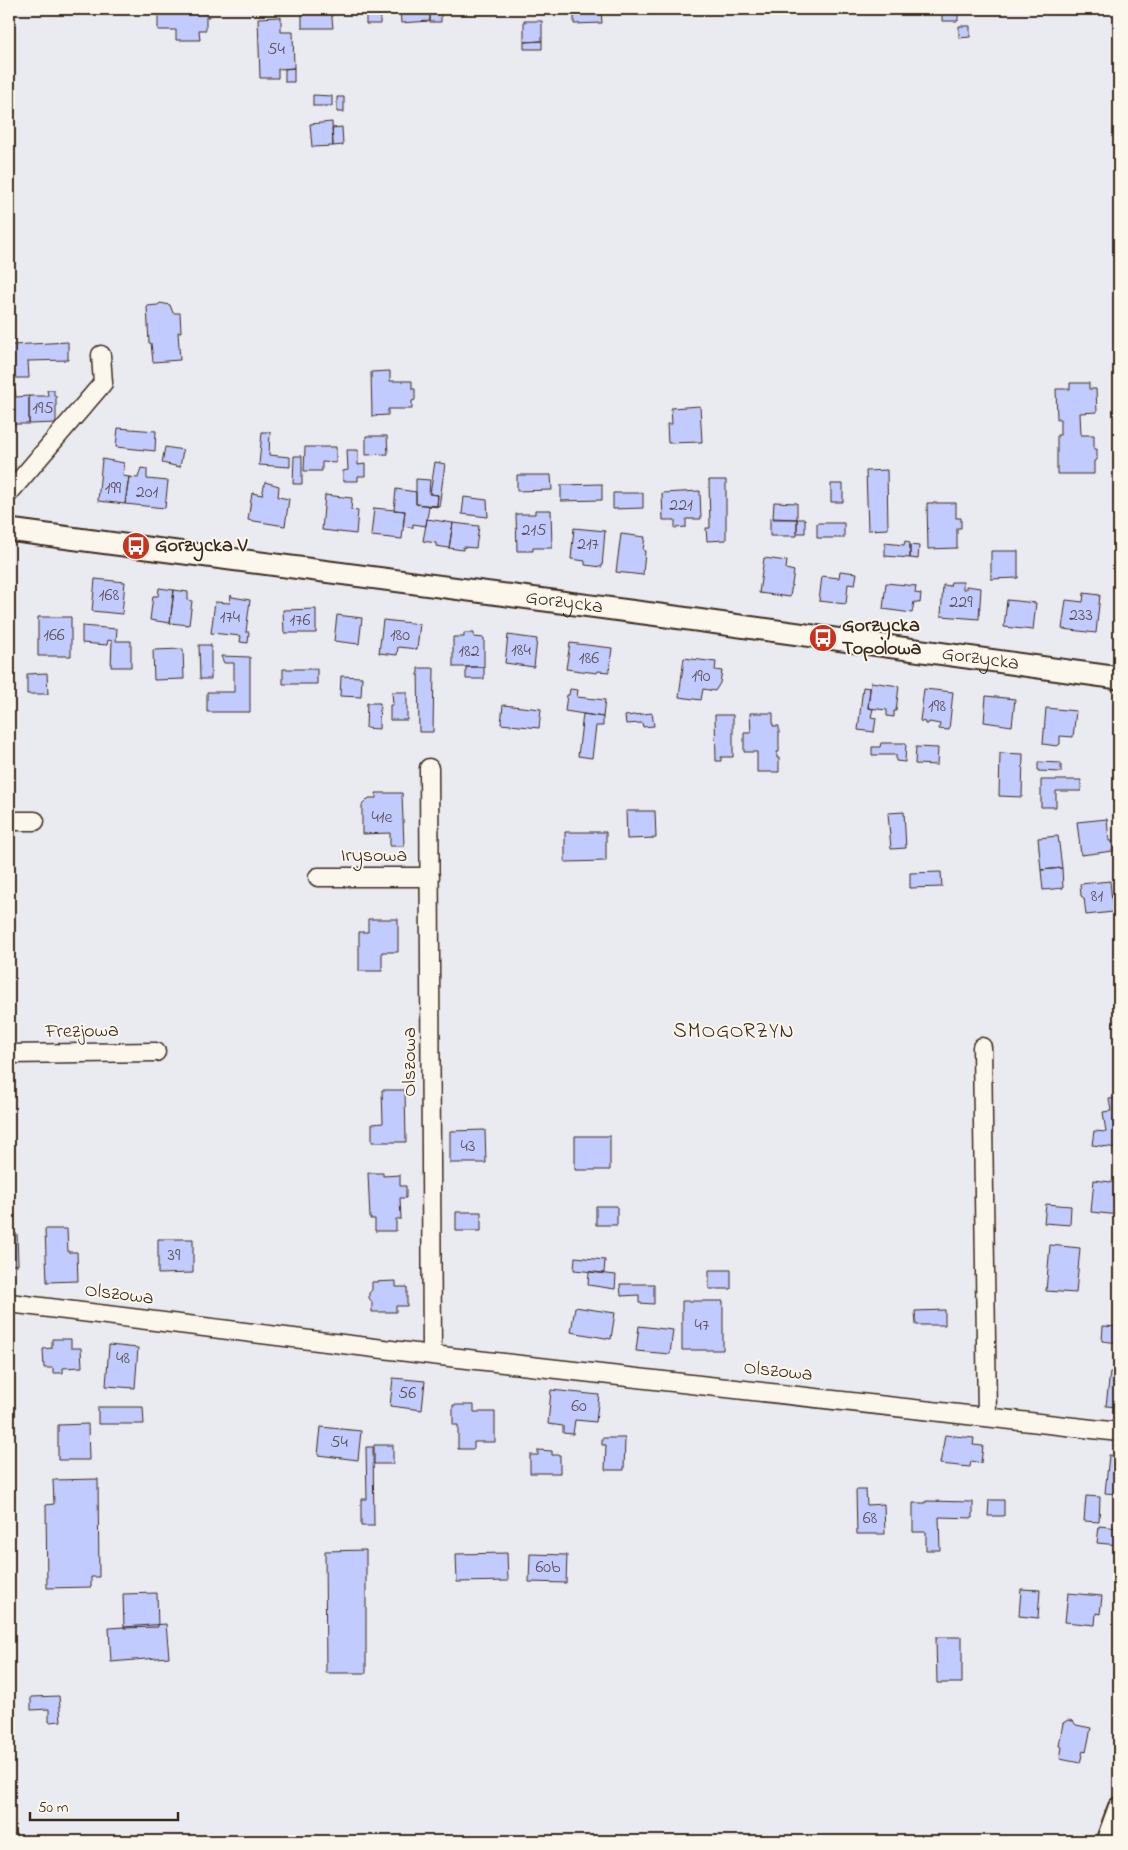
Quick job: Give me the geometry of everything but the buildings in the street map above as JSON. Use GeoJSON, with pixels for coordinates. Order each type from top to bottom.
{"type":"FeatureCollection","features":[{"type":"Feature","properties":{"kind":"street"},"geometry":{"type":"LineString","coordinates":[[9,493],[103,382],[101,355]]}},
{"type":"Feature","properties":{"kind":"street","name":"Gorzycka"},"geometry":{"type":"LineString","coordinates":[[9,530],[667,616],[1119,678]]}},
{"type":"Feature","properties":{"kind":"street","name":"Olszowa"},"geometry":{"type":"LineString","coordinates":[[429,768],[432,1355]]}},
{"type":"Feature","properties":{"kind":"street"},"geometry":{"type":"LineString","coordinates":[[9,821],[35,821]]}},
{"type":"Feature","properties":{"kind":"street","name":"Irysowa"},"geometry":{"type":"LineString","coordinates":[[318,877],[430,877]]}},
{"type":"Feature","properties":{"kind":"street"},"geometry":{"type":"LineString","coordinates":[[982,1046],[987,1416]]}},
{"type":"Feature","properties":{"kind":"street","name":"Frezjowa"},"geometry":{"type":"LineString","coordinates":[[9,1054],[156,1052]]}},
{"type":"Feature","properties":{"kind":"street","name":"Olszowa"},"geometry":{"type":"LineString","coordinates":[[9,1303],[432,1355],[1119,1432]]}},
{"type":"Feature","properties":{"kind":"street"},"geometry":{"type":"LineString","coordinates":[[1108,1841],[1119,1808]]}},
{"type":"Feature","properties":{"kind":"place","name":"Gorzycka V"},"geometry":{"type":"Point","coordinates":[136,546]}},
{"type":"Feature","properties":{"kind":"place","name":"Gorzycka Topolowa"},"geometry":{"type":"Point","coordinates":[823,638]}},
{"type":"Feature","properties":{"kind":"district","name":"SMOGORZYN"},"geometry":{"type":"Point","coordinates":[734,1032]}}]}
